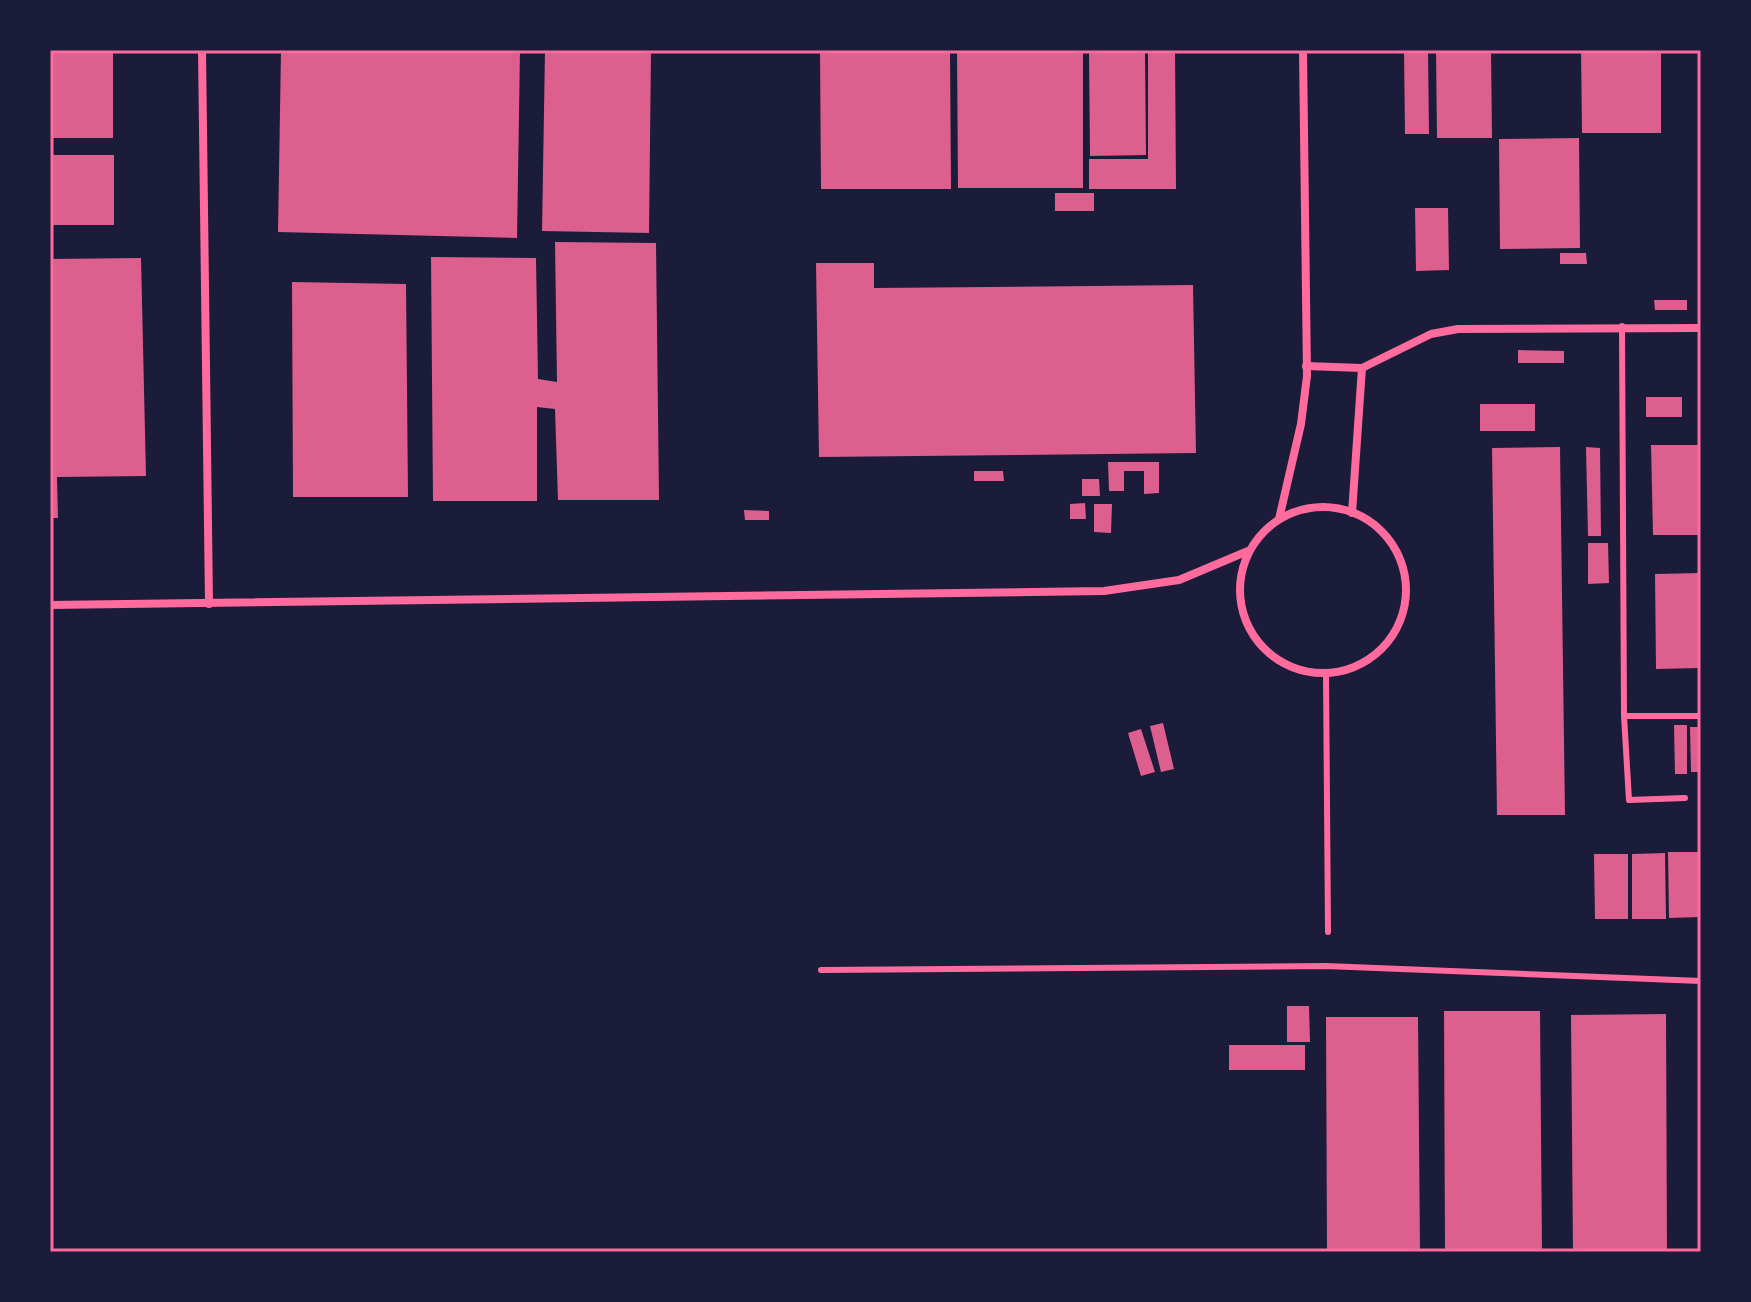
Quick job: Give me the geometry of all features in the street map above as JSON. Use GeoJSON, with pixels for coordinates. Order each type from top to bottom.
{"type":"FeatureCollection","features":[{"type":"Feature","properties":{"kind":"street"},"geometry":{"type":"LineString","coordinates":[[202,50],[209,604]]}},
{"type":"Feature","properties":{"kind":"street"},"geometry":{"type":"LineString","coordinates":[[1279,519],[1301,424],[1306,366],[1303,50]]}},
{"type":"Feature","properties":{"kind":"street"},"geometry":{"type":"LineString","coordinates":[[1306,366],[1362,368],[1431,334],[1458,329],[1701,328]]}},
{"type":"Feature","properties":{"kind":"street"},"geometry":{"type":"LineString","coordinates":[[1352,513],[1362,368]]}},
{"type":"Feature","properties":{"kind":"street"},"geometry":{"type":"LineString","coordinates":[[1335,507],[1352,513],[1382,531],[1396,551],[1405,573],[1406,597],[1400,621],[1388,641],[1371,658],[1349,668],[1326,673],[1301,670],[1278,660],[1260,644],[1247,623],[1240,599],[1241,575],[1248,551],[1261,533],[1279,519],[1306,508],[1335,507]]}},
{"type":"Feature","properties":{"kind":"street"},"geometry":{"type":"LineString","coordinates":[[50,605],[1104,591],[1179,580],[1248,551]]}},
{"type":"Feature","properties":{"kind":"lane"},"geometry":{"type":"LineString","coordinates":[[1622,326],[1624,716],[1629,800],[1685,798]]}},
{"type":"Feature","properties":{"kind":"lane"},"geometry":{"type":"LineString","coordinates":[[1326,673],[1328,932]]}},
{"type":"Feature","properties":{"kind":"lane"},"geometry":{"type":"LineString","coordinates":[[1624,716],[1701,716]]}},
{"type":"Feature","properties":{"kind":"lane"},"geometry":{"type":"LineString","coordinates":[[821,970],[1326,966],[1701,981]]}},
{"type":"Feature","properties":{"kind":"building"},"geometry":{"type":"Polygon","coordinates":[[[50,50],[113,50],[113,138],[50,138],[50,50]]]}},
{"type":"Feature","properties":{"kind":"building"},"geometry":{"type":"Polygon","coordinates":[[[281,50],[520,50],[517,238],[278,232],[281,50]]]}},
{"type":"Feature","properties":{"kind":"building"},"geometry":{"type":"Polygon","coordinates":[[[545,50],[651,50],[649,233],[542,231],[545,50]]]}},
{"type":"Feature","properties":{"kind":"building"},"geometry":{"type":"Polygon","coordinates":[[[820,50],[950,50],[951,189],[821,189],[820,50]]]}},
{"type":"Feature","properties":{"kind":"building"},"geometry":{"type":"Polygon","coordinates":[[[957,50],[1083,50],[1083,188],[958,188],[957,50]]]}},
{"type":"Feature","properties":{"kind":"building"},"geometry":{"type":"Polygon","coordinates":[[[1089,50],[1145,50],[1146,155],[1090,156],[1089,50]]]}},
{"type":"Feature","properties":{"kind":"building"},"geometry":{"type":"Polygon","coordinates":[[[1148,50],[1175,50],[1176,189],[1089,189],[1089,159],[1148,159],[1148,50]]]}},
{"type":"Feature","properties":{"kind":"building"},"geometry":{"type":"Polygon","coordinates":[[[1404,50],[1428,50],[1429,134],[1405,134],[1404,50]]]}},
{"type":"Feature","properties":{"kind":"building"},"geometry":{"type":"Polygon","coordinates":[[[1436,50],[1491,50],[1492,138],[1437,138],[1436,50]]]}},
{"type":"Feature","properties":{"kind":"building"},"geometry":{"type":"Polygon","coordinates":[[[1581,50],[1661,50],[1661,133],[1582,133],[1581,50]]]}},
{"type":"Feature","properties":{"kind":"building"},"geometry":{"type":"Polygon","coordinates":[[[1579,138],[1580,248],[1500,249],[1499,139],[1579,138]]]}},
{"type":"Feature","properties":{"kind":"building"},"geometry":{"type":"Polygon","coordinates":[[[50,155],[114,155],[114,225],[50,225],[50,155]]]}},
{"type":"Feature","properties":{"kind":"building"},"geometry":{"type":"Polygon","coordinates":[[[1055,193],[1094,193],[1094,211],[1055,211],[1055,193]]]}},
{"type":"Feature","properties":{"kind":"building"},"geometry":{"type":"Polygon","coordinates":[[[1415,208],[1448,208],[1449,270],[1416,271],[1415,208]]]}},
{"type":"Feature","properties":{"kind":"building"},"geometry":{"type":"Polygon","coordinates":[[[555,242],[656,243],[659,500],[558,500],[555,409],[537,407],[537,501],[433,501],[431,257],[536,258],[538,379],[557,382],[555,242]]]}},
{"type":"Feature","properties":{"kind":"building"},"geometry":{"type":"Polygon","coordinates":[[[1560,253],[1586,253],[1587,264],[1560,264],[1560,253]]]}},
{"type":"Feature","properties":{"kind":"building"},"geometry":{"type":"Polygon","coordinates":[[[141,258],[146,476],[57,477],[58,518],[50,518],[50,259],[141,258]]]}},
{"type":"Feature","properties":{"kind":"building"},"geometry":{"type":"Polygon","coordinates":[[[816,263],[874,263],[874,288],[1193,285],[1196,453],[819,457],[816,263]]]}},
{"type":"Feature","properties":{"kind":"building"},"geometry":{"type":"Polygon","coordinates":[[[292,282],[406,284],[408,497],[293,497],[292,282]]]}},
{"type":"Feature","properties":{"kind":"building"},"geometry":{"type":"Polygon","coordinates":[[[1654,300],[1687,300],[1687,310],[1655,310],[1654,300]]]}},
{"type":"Feature","properties":{"kind":"building"},"geometry":{"type":"Polygon","coordinates":[[[1518,350],[1564,351],[1564,363],[1518,363],[1518,350]]]}},
{"type":"Feature","properties":{"kind":"building"},"geometry":{"type":"Polygon","coordinates":[[[1646,397],[1682,397],[1682,417],[1646,417],[1646,397]]]}},
{"type":"Feature","properties":{"kind":"building"},"geometry":{"type":"Polygon","coordinates":[[[1480,404],[1535,404],[1535,431],[1480,431],[1480,404]]]}},
{"type":"Feature","properties":{"kind":"building"},"geometry":{"type":"Polygon","coordinates":[[[1651,445],[1701,445],[1701,535],[1653,535],[1651,445]]]}},
{"type":"Feature","properties":{"kind":"building"},"geometry":{"type":"Polygon","coordinates":[[[1560,447],[1565,815],[1497,815],[1492,448],[1560,447]]]}},
{"type":"Feature","properties":{"kind":"building"},"geometry":{"type":"Polygon","coordinates":[[[1586,447],[1600,448],[1601,536],[1588,536],[1586,447]]]}},
{"type":"Feature","properties":{"kind":"building"},"geometry":{"type":"Polygon","coordinates":[[[1108,462],[1159,462],[1159,493],[1144,494],[1144,471],[1124,471],[1124,491],[1109,491],[1108,462]]]}},
{"type":"Feature","properties":{"kind":"building"},"geometry":{"type":"Polygon","coordinates":[[[974,471],[1003,471],[1004,481],[974,481],[974,471]]]}},
{"type":"Feature","properties":{"kind":"building"},"geometry":{"type":"Polygon","coordinates":[[[1082,479],[1099,479],[1100,496],[1082,496],[1082,479]]]}},
{"type":"Feature","properties":{"kind":"building"},"geometry":{"type":"Polygon","coordinates":[[[1085,503],[1086,519],[1070,519],[1070,504],[1085,503]]]}},
{"type":"Feature","properties":{"kind":"building"},"geometry":{"type":"Polygon","coordinates":[[[1094,504],[1112,504],[1111,533],[1094,532],[1094,504]]]}},
{"type":"Feature","properties":{"kind":"building"},"geometry":{"type":"Polygon","coordinates":[[[744,510],[769,511],[769,520],[745,520],[744,510]]]}},
{"type":"Feature","properties":{"kind":"building"},"geometry":{"type":"Polygon","coordinates":[[[1588,543],[1608,543],[1609,583],[1588,584],[1588,543]]]}},
{"type":"Feature","properties":{"kind":"building"},"geometry":{"type":"Polygon","coordinates":[[[1701,573],[1701,668],[1656,669],[1655,574],[1701,573]]]}},
{"type":"Feature","properties":{"kind":"building"},"geometry":{"type":"Polygon","coordinates":[[[1163,723],[1174,769],[1161,772],[1150,726],[1163,723]]]}},
{"type":"Feature","properties":{"kind":"building"},"geometry":{"type":"Polygon","coordinates":[[[1674,725],[1687,725],[1687,774],[1675,774],[1674,725]]]}},
{"type":"Feature","properties":{"kind":"building"},"geometry":{"type":"Polygon","coordinates":[[[1690,727],[1701,727],[1701,772],[1691,772],[1690,727]]]}},
{"type":"Feature","properties":{"kind":"building"},"geometry":{"type":"Polygon","coordinates":[[[1141,729],[1155,772],[1141,776],[1128,733],[1141,729]]]}},
{"type":"Feature","properties":{"kind":"building"},"geometry":{"type":"Polygon","coordinates":[[[1668,852],[1701,852],[1701,917],[1669,918],[1668,852]]]}},
{"type":"Feature","properties":{"kind":"building"},"geometry":{"type":"Polygon","coordinates":[[[1665,853],[1666,919],[1632,919],[1632,854],[1665,853]]]}},
{"type":"Feature","properties":{"kind":"building"},"geometry":{"type":"Polygon","coordinates":[[[1594,854],[1628,854],[1628,919],[1595,919],[1594,854]]]}},
{"type":"Feature","properties":{"kind":"building"},"geometry":{"type":"Polygon","coordinates":[[[1287,1006],[1309,1006],[1310,1042],[1287,1042],[1287,1006]]]}},
{"type":"Feature","properties":{"kind":"building"},"geometry":{"type":"Polygon","coordinates":[[[1444,1011],[1540,1011],[1542,1252],[1445,1252],[1444,1011]]]}},
{"type":"Feature","properties":{"kind":"building"},"geometry":{"type":"Polygon","coordinates":[[[1666,1014],[1667,1252],[1573,1252],[1571,1015],[1666,1014]]]}},
{"type":"Feature","properties":{"kind":"building"},"geometry":{"type":"Polygon","coordinates":[[[1326,1017],[1418,1017],[1420,1252],[1327,1252],[1326,1017]]]}},
{"type":"Feature","properties":{"kind":"building"},"geometry":{"type":"Polygon","coordinates":[[[1229,1045],[1305,1045],[1305,1070],[1229,1070],[1229,1045]]]}}]}
